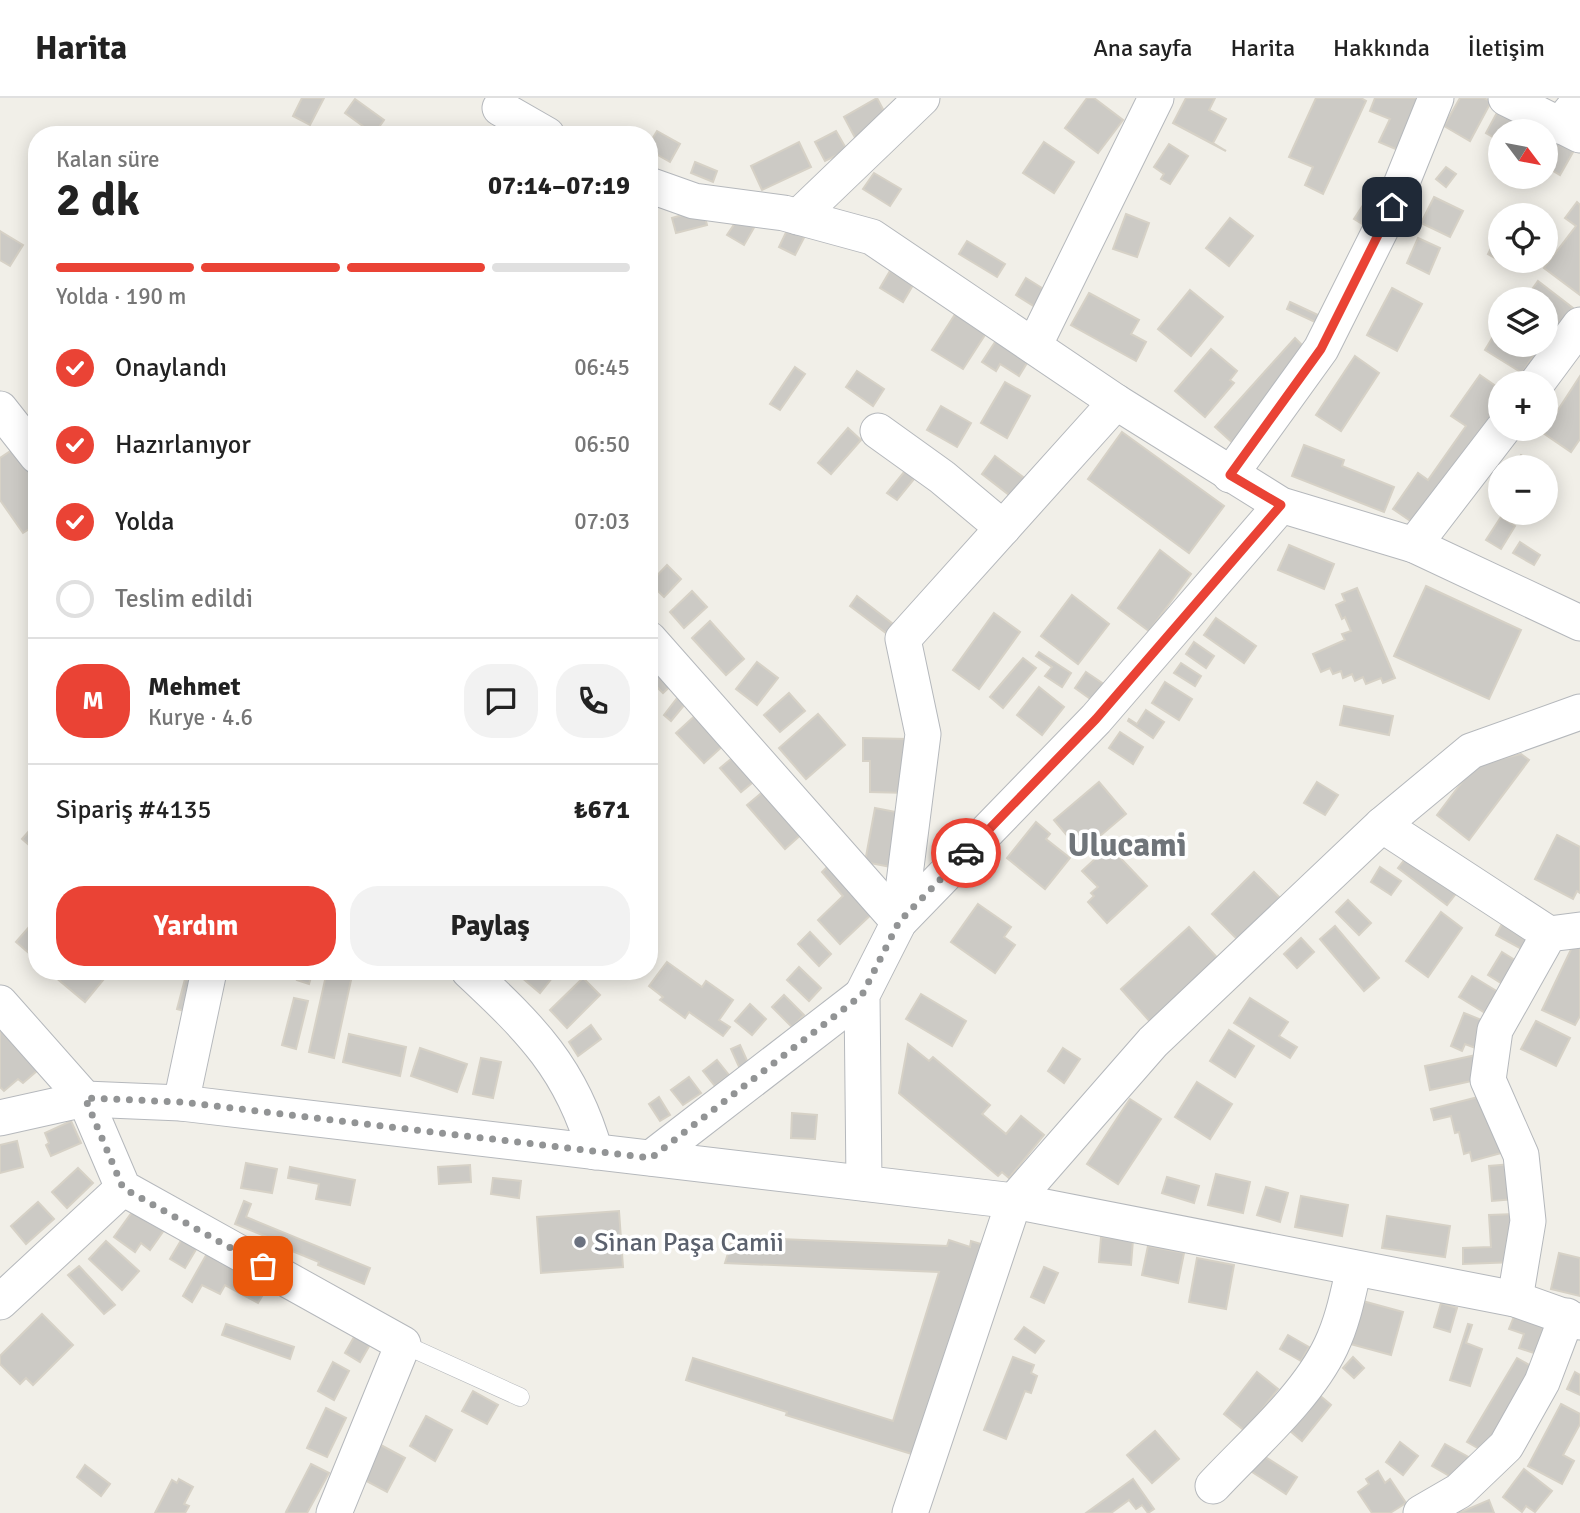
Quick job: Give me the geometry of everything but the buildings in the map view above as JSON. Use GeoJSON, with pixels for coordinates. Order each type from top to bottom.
{"type":"FeatureCollection","features":[{"type":"Feature","properties":{"kind":"street"},"geometry":{"type":"LineString","coordinates":[[798,217],[922,98]]}},
{"type":"Feature","properties":{"kind":"street"},"geometry":{"type":"LineString","coordinates":[[1034,346],[1156,98]]}},
{"type":"Feature","properties":{"kind":"street"},"geometry":{"type":"LineString","coordinates":[[1230,475],[1321,349],[1392,207],[1436,98]]}},
{"type":"Feature","properties":{"kind":"street"},"geometry":{"type":"LineString","coordinates":[[1506,98],[1573,120]]}},
{"type":"Feature","properties":{"kind":"street"},"geometry":{"type":"LineString","coordinates":[[497,114],[526,126]]}},
{"type":"Feature","properties":{"kind":"street"},"geometry":{"type":"LineString","coordinates":[[658,188],[694,201],[798,217],[872,237],[1116,402],[1281,505],[1414,545],[1580,623]]}},
{"type":"Feature","properties":{"kind":"street"},"geometry":{"type":"LineString","coordinates":[[1546,371],[1580,325]]}},
{"type":"Feature","properties":{"kind":"street"},"geometry":{"type":"LineString","coordinates":[[899,922],[923,734],[902,639],[1116,402]]}},
{"type":"Feature","properties":{"kind":"street"},"geometry":{"type":"LineString","coordinates":[[0,408],[28,444]]}},
{"type":"Feature","properties":{"kind":"street"},"geometry":{"type":"LineString","coordinates":[[878,431],[942,477],[1003,527]]}},
{"type":"Feature","properties":{"kind":"street"},"geometry":{"type":"LineString","coordinates":[[1414,545],[1494,441]]}},
{"type":"Feature","properties":{"kind":"street"},"geometry":{"type":"LineString","coordinates":[[651,1158],[862,995],[899,922],[1096,719],[1281,505]]}},
{"type":"Feature","properties":{"kind":"street"},"geometry":{"type":"LineString","coordinates":[[658,649],[899,922]]}},
{"type":"Feature","properties":{"kind":"street"},"geometry":{"type":"LineString","coordinates":[[910,1513],[1014,1201],[1153,1042],[1382,825],[1471,751],[1580,712]]}},
{"type":"Feature","properties":{"kind":"street"},"geometry":{"type":"LineString","coordinates":[[1382,825],[1565,932],[1495,1030],[1488,1080],[1521,1155],[1528,1221],[1515,1299]]}},
{"type":"Feature","properties":{"kind":"street"},"geometry":{"type":"LineString","coordinates":[[181,1102],[207,980]]}},
{"type":"Feature","properties":{"kind":"street"},"geometry":{"type":"LineString","coordinates":[[479,980],[545,1048],[574,1092],[595,1152]]}},
{"type":"Feature","properties":{"kind":"street"},"geometry":{"type":"LineString","coordinates":[[862,995],[864,1184]]}},
{"type":"Feature","properties":{"kind":"street"},"geometry":{"type":"LineString","coordinates":[[0,1003],[85,1098],[123,1188],[403,1344],[334,1513]]}},
{"type":"Feature","properties":{"kind":"street"},"geometry":{"type":"LineString","coordinates":[[0,1118],[85,1098],[181,1102],[1014,1201],[1515,1299],[1573,1319],[1506,1446],[1459,1491],[1421,1513]]}},
{"type":"Feature","properties":{"kind":"street"},"geometry":{"type":"LineString","coordinates":[[0,1302],[123,1188]]}},
{"type":"Feature","properties":{"kind":"street"},"geometry":{"type":"LineString","coordinates":[[1213,1486],[1314,1376],[1340,1324],[1354,1268]]}},
{"type":"Feature","properties":{"kind":"lane"},"geometry":{"type":"LineString","coordinates":[[403,1344],[520,1397]]}},
{"type":"Feature","properties":{"kind":"way so far"},"geometry":{"type":"LineString","coordinates":[[263,1266],[123,1188],[85,1098],[181,1102],[651,1158],[862,995],[899,922],[966,853]]}},
{"type":"Feature","properties":{"kind":"place","name":"Sinan Paşa Camii"},"geometry":{"type":"Point","coordinates":[580,1242]}},
{"type":"Feature","properties":{"kind":"district","name":"Ulucami"},"geometry":{"type":"Point","coordinates":[1127,844]}},
{"type":"Feature","properties":{"kind":"route"},"geometry":{"type":"LineString","coordinates":[[966,853],[1096,719],[1281,505],[1230,475],[1321,349],[1392,207]]}}]}
